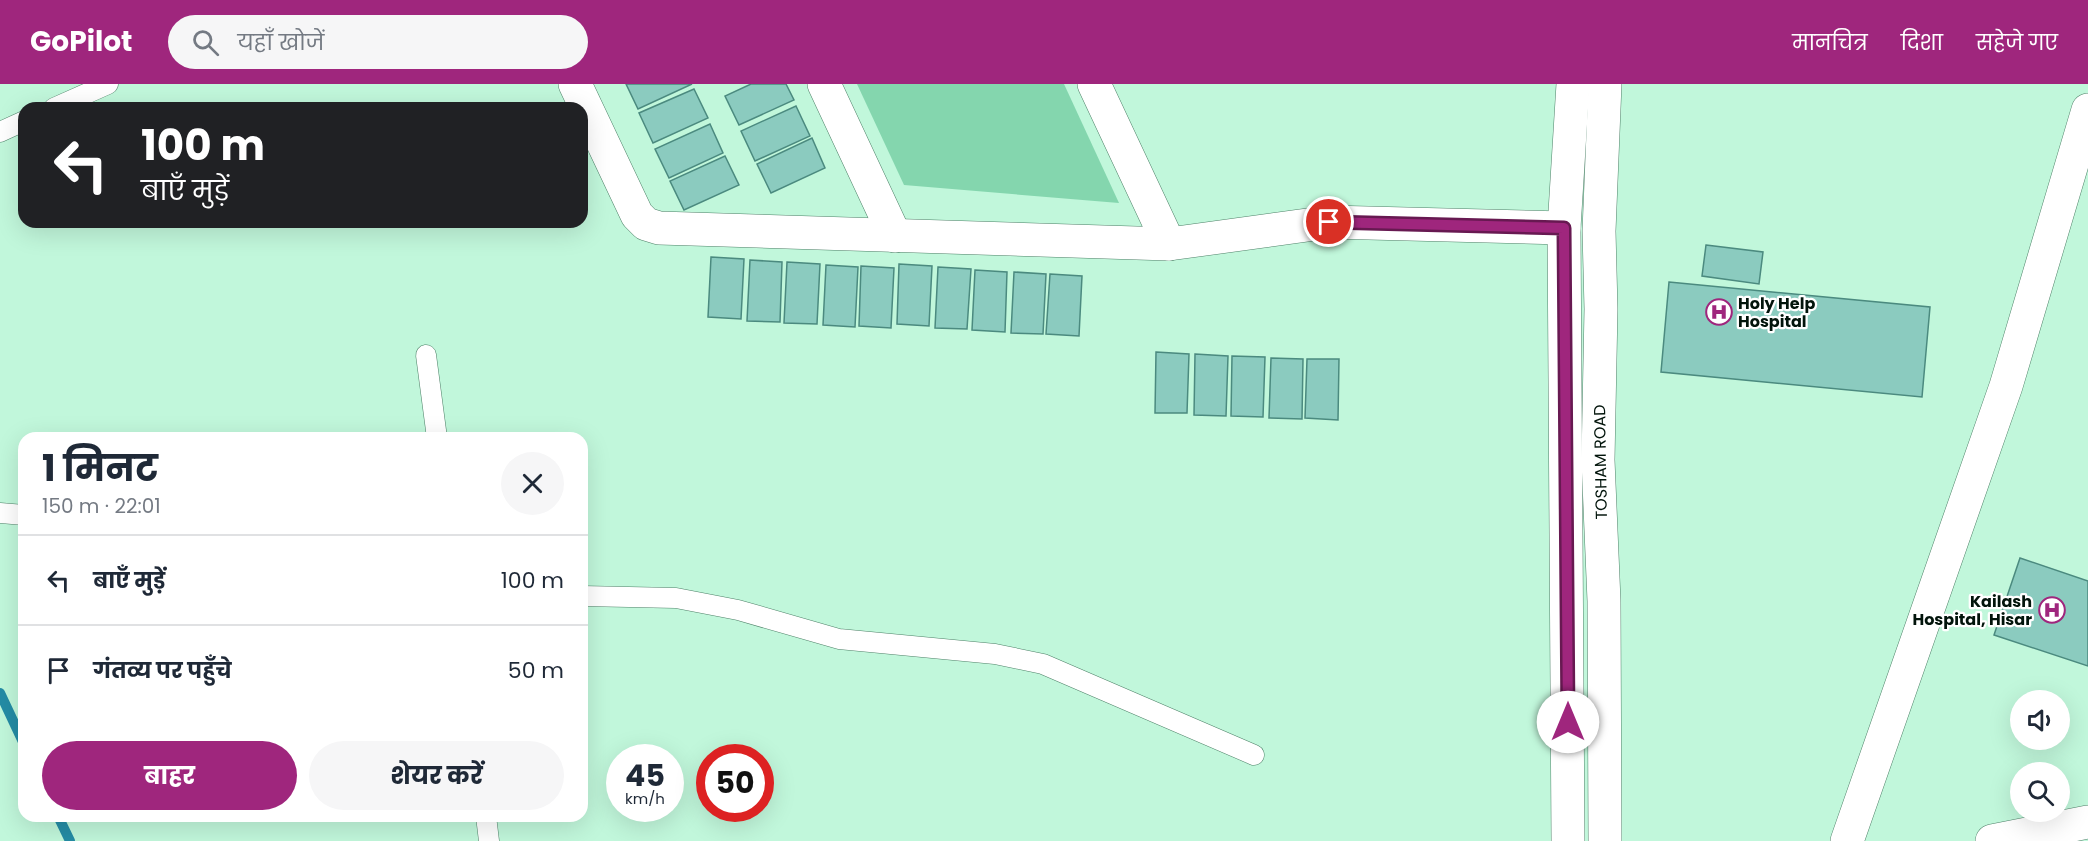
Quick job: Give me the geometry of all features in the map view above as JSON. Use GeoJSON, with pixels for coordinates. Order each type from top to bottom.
{"type":"FeatureCollection","features":[{"type":"Feature","properties":{"kind":"street"},"geometry":{"type":"LineString","coordinates":[[575,84],[584,102]]}},
{"type":"Feature","properties":{"kind":"street"},"geometry":{"type":"LineString","coordinates":[[824,84],[895,236]]}},
{"type":"Feature","properties":{"kind":"street"},"geometry":{"type":"LineString","coordinates":[[1094,84],[1169,244]]}},
{"type":"Feature","properties":{"kind":"street","name":"TOSHAM ROAD"},"geometry":{"type":"LineString","coordinates":[[1568,841],[1568,508],[1564,228],[1574,84]]}},
{"type":"Feature","properties":{"kind":"street","name":"TOSHAM ROAD"},"geometry":{"type":"LineString","coordinates":[[1605,84],[1599,231],[1601,309],[1598,460],[1604,601],[1605,841]]}},
{"type":"Feature","properties":{"kind":"street"},"geometry":{"type":"LineString","coordinates":[[1847,841],[2006,386],[2088,110]]}},
{"type":"Feature","properties":{"kind":"street"},"geometry":{"type":"LineString","coordinates":[[588,111],[637,214],[646,224],[659,228],[1169,244],[1329,222],[1564,228]]}},
{"type":"Feature","properties":{"kind":"street"},"geometry":{"type":"LineString","coordinates":[[1992,841],[2088,822]]}},
{"type":"Feature","properties":{"kind":"lane"},"geometry":{"type":"LineString","coordinates":[[68,102],[108,84]]}},
{"type":"Feature","properties":{"kind":"lane"},"geometry":{"type":"LineString","coordinates":[[0,132],[18,124]]}},
{"type":"Feature","properties":{"kind":"lane"},"geometry":{"type":"LineString","coordinates":[[426,355],[436,432]]}},
{"type":"Feature","properties":{"kind":"lane"},"geometry":{"type":"LineString","coordinates":[[0,513],[18,514]]}},
{"type":"Feature","properties":{"kind":"lane"},"geometry":{"type":"LineString","coordinates":[[588,596],[676,598],[738,610],[838,639],[995,654],[1042,664],[1254,755]]}},
{"type":"Feature","properties":{"kind":"lane"},"geometry":{"type":"LineString","coordinates":[[487,822],[489,841]]}},
{"type":"Feature","properties":{"kind":"green space"},"geometry":{"type":"Polygon","coordinates":[[[857,84],[1064,84],[1119,203],[904,185],[857,84]]]}},
{"type":"Feature","properties":{"kind":"building"},"geometry":{"type":"Polygon","coordinates":[[[626,84],[692,84],[638,109],[626,84]]]}},
{"type":"Feature","properties":{"kind":"building"},"geometry":{"type":"Polygon","coordinates":[[[751,84],[786,84],[794,100],[739,125],[725,96],[751,84]]]}},
{"type":"Feature","properties":{"kind":"building"},"geometry":{"type":"Polygon","coordinates":[[[694,89],[708,118],[653,143],[639,113],[694,89]]]}},
{"type":"Feature","properties":{"kind":"building"},"geometry":{"type":"Polygon","coordinates":[[[796,106],[810,136],[755,161],[741,131],[796,106]]]}},
{"type":"Feature","properties":{"kind":"building"},"geometry":{"type":"Polygon","coordinates":[[[710,124],[723,153],[669,178],[655,149],[710,124]]]}},
{"type":"Feature","properties":{"kind":"building"},"geometry":{"type":"Polygon","coordinates":[[[812,138],[825,168],[771,193],[757,164],[812,138]]]}},
{"type":"Feature","properties":{"kind":"building"},"geometry":{"type":"Polygon","coordinates":[[[725,156],[739,185],[684,210],[670,181],[725,156]]]}},
{"type":"Feature","properties":{"kind":"building"},"geometry":{"type":"Polygon","coordinates":[[[1706,245],[1763,252],[1759,284],[1702,276],[1706,245]]]}},
{"type":"Feature","properties":{"kind":"building"},"geometry":{"type":"Polygon","coordinates":[[[711,257],[744,259],[741,319],[708,317],[711,257]]]}},
{"type":"Feature","properties":{"kind":"building"},"geometry":{"type":"Polygon","coordinates":[[[750,260],[782,262],[780,322],[747,321],[750,260]]]}},
{"type":"Feature","properties":{"kind":"building"},"geometry":{"type":"Polygon","coordinates":[[[787,262],[820,264],[817,324],[784,323],[787,262]]]}},
{"type":"Feature","properties":{"kind":"building"},"geometry":{"type":"Polygon","coordinates":[[[899,264],[932,266],[929,326],[897,324],[899,264]]]}},
{"type":"Feature","properties":{"kind":"building"},"geometry":{"type":"Polygon","coordinates":[[[826,265],[858,267],[855,327],[823,325],[826,265]]]}},
{"type":"Feature","properties":{"kind":"building"},"geometry":{"type":"Polygon","coordinates":[[[861,266],[894,268],[891,328],[859,326],[861,266]]]}},
{"type":"Feature","properties":{"kind":"building"},"geometry":{"type":"Polygon","coordinates":[[[938,267],[971,269],[967,329],[935,328],[938,267]]]}},
{"type":"Feature","properties":{"kind":"building"},"geometry":{"type":"Polygon","coordinates":[[[975,270],[1007,272],[1005,332],[972,330],[975,270]]]}},
{"type":"Feature","properties":{"kind":"building"},"geometry":{"type":"Polygon","coordinates":[[[1014,272],[1046,274],[1043,334],[1011,333],[1014,272]]]}},
{"type":"Feature","properties":{"kind":"building"},"geometry":{"type":"Polygon","coordinates":[[[1050,274],[1082,276],[1079,336],[1046,334],[1050,274]]]}},
{"type":"Feature","properties":{"kind":"building"},"geometry":{"type":"Polygon","coordinates":[[[1669,282],[1930,307],[1922,397],[1661,372],[1669,282]]]}},
{"type":"Feature","properties":{"kind":"building"},"geometry":{"type":"Polygon","coordinates":[[[1156,352],[1189,354],[1187,413],[1155,413],[1156,352]]]}},
{"type":"Feature","properties":{"kind":"building"},"geometry":{"type":"Polygon","coordinates":[[[1195,354],[1228,356],[1226,416],[1194,415],[1195,354]]]}},
{"type":"Feature","properties":{"kind":"building"},"geometry":{"type":"Polygon","coordinates":[[[1232,356],[1265,357],[1263,417],[1231,416],[1232,356]]]}},
{"type":"Feature","properties":{"kind":"building"},"geometry":{"type":"Polygon","coordinates":[[[1271,358],[1303,359],[1302,419],[1269,418],[1271,358]]]}},
{"type":"Feature","properties":{"kind":"building"},"geometry":{"type":"Polygon","coordinates":[[[1307,359],[1339,359],[1338,420],[1305,418],[1307,359]]]}},
{"type":"Feature","properties":{"kind":"building"},"geometry":{"type":"Polygon","coordinates":[[[2020,558],[2088,581],[2088,666],[1994,635],[2020,558]]]}},
{"type":"Feature","properties":{"kind":"waterway"},"geometry":{"type":"LineString","coordinates":[[0,693],[18,731]]}},
{"type":"Feature","properties":{"kind":"waterway"},"geometry":{"type":"LineString","coordinates":[[61,822],[70,841]]}},
{"type":"Feature","properties":{"kind":"place","name":"Holy Help Hospital"},"geometry":{"type":"Point","coordinates":[1719,312]}},
{"type":"Feature","properties":{"kind":"place","name":"Kailash Hospital, Hisar"},"geometry":{"type":"Point","coordinates":[2052,610]}},
{"type":"Feature","properties":{"kind":"route"},"geometry":{"type":"LineString","coordinates":[[1329,222],[1564,228],[1568,722]]}}]}
